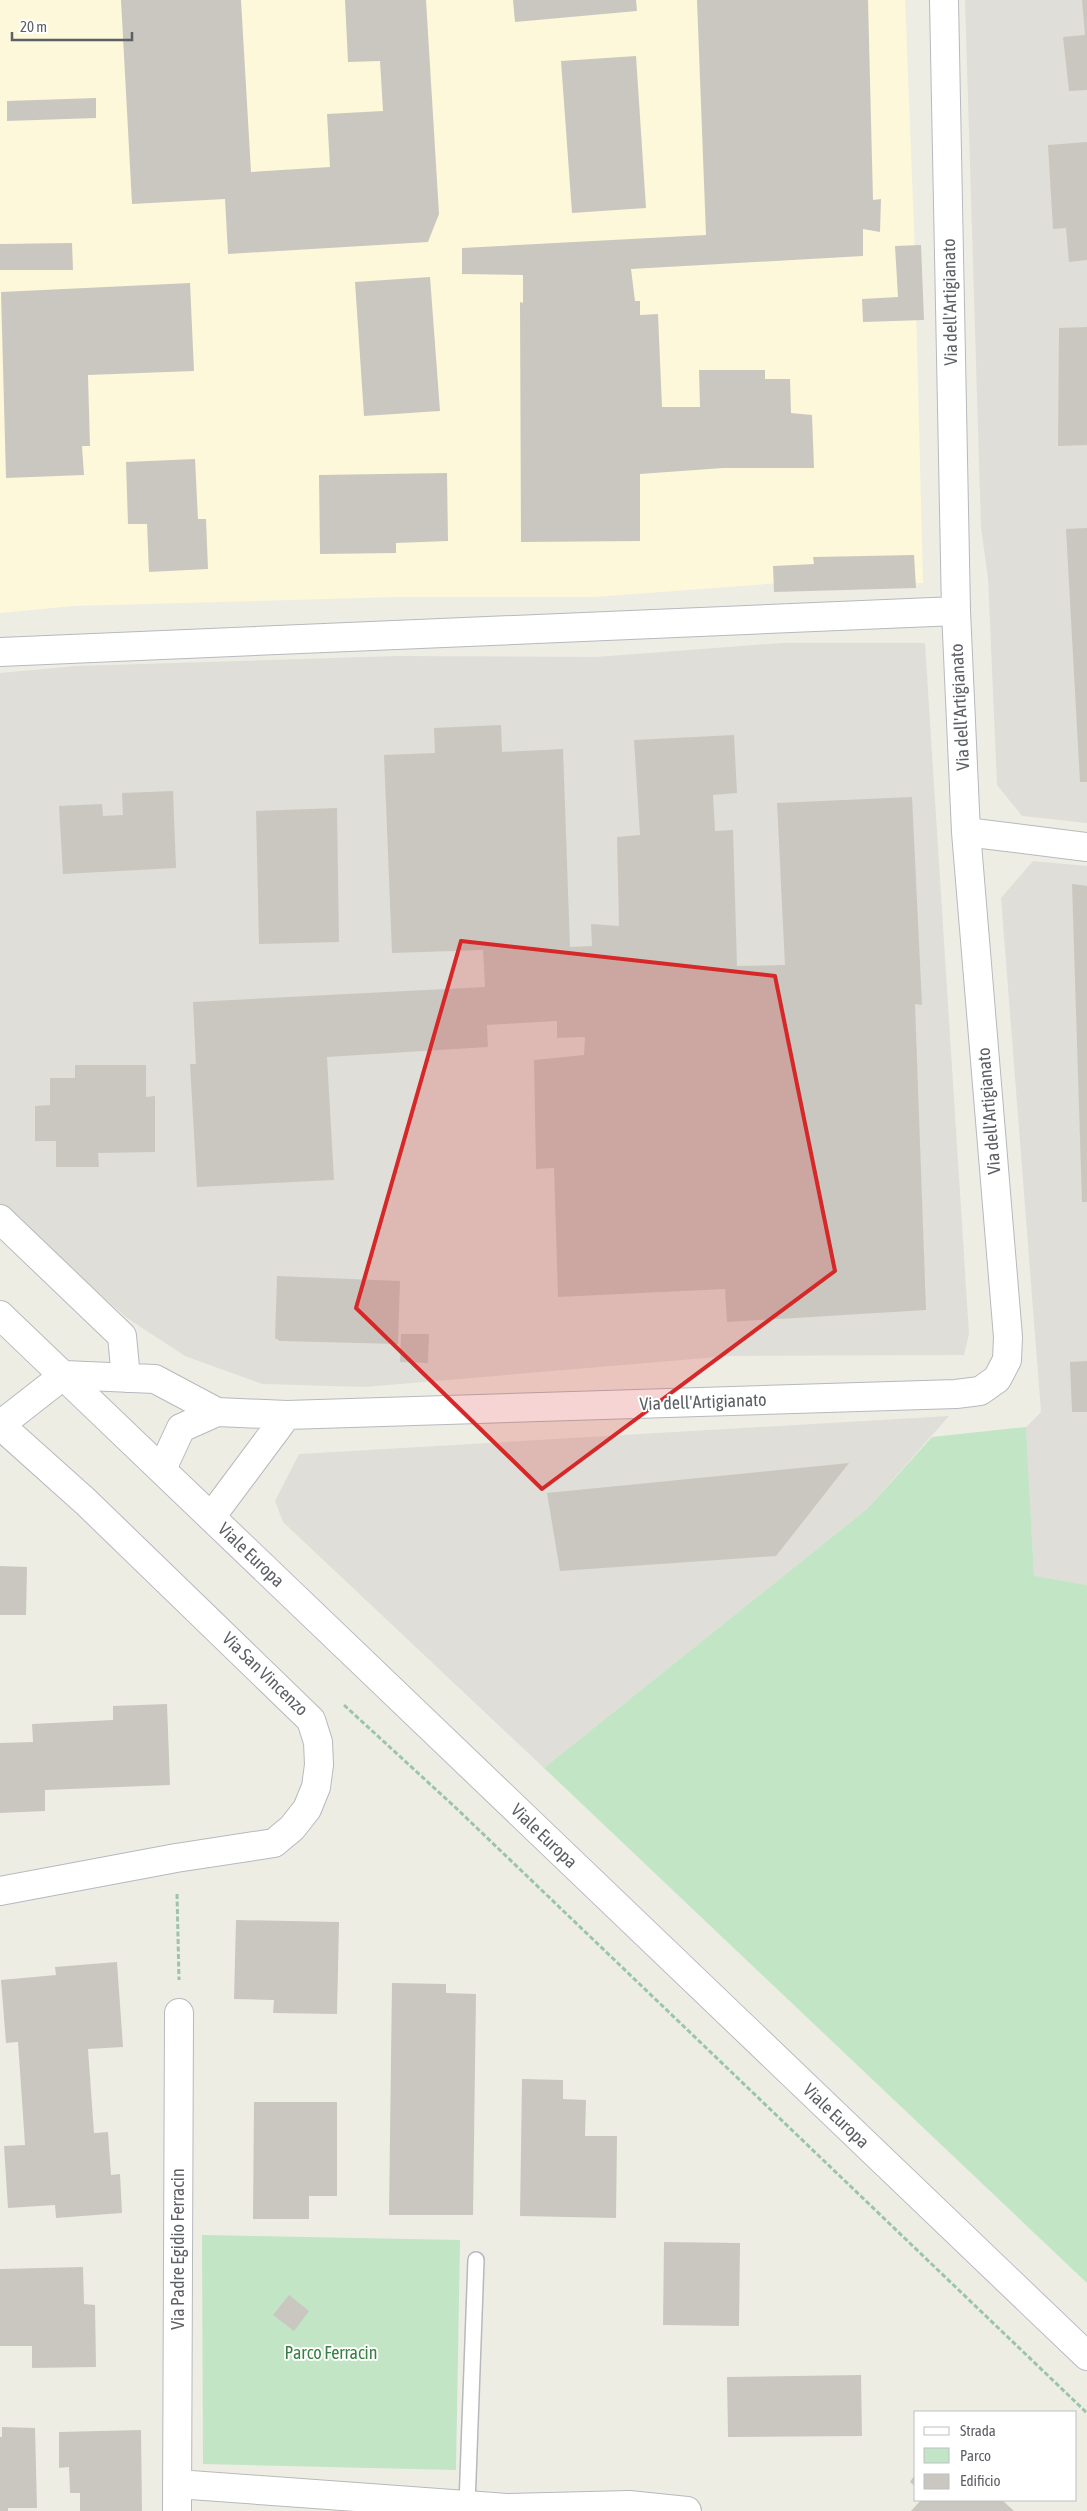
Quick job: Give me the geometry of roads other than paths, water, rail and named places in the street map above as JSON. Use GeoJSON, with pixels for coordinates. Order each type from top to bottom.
{"type":"FeatureCollection","features":[{"type":"Feature","properties":{"kind":"street","name":"Via dell'Artigianato"},"geometry":{"type":"LineString","coordinates":[[218,1412],[287,1415],[956,1394],[980,1391],[997,1379],[1007,1360],[1008,1337],[966,832],[956,611],[944,0]]}},
{"type":"Feature","properties":{"kind":"street"},"geometry":{"type":"LineString","coordinates":[[0,652],[956,611]]}},
{"type":"Feature","properties":{"kind":"street"},"geometry":{"type":"LineString","coordinates":[[966,832],[1087,847]]}},
{"type":"Feature","properties":{"kind":"street"},"geometry":{"type":"LineString","coordinates":[[0,1219],[122,1336],[126,1378]]}},
{"type":"Feature","properties":{"kind":"street","name":"Viale Europa"},"geometry":{"type":"LineString","coordinates":[[0,1315],[1087,2356]]}},
{"type":"Feature","properties":{"kind":"street"},"geometry":{"type":"LineString","coordinates":[[0,1425],[64,1375],[155,1380],[218,1412]]}},
{"type":"Feature","properties":{"kind":"street"},"geometry":{"type":"LineString","coordinates":[[162,1469],[181,1428],[218,1412]]}},
{"type":"Feature","properties":{"kind":"street"},"geometry":{"type":"LineString","coordinates":[[211,1517],[287,1415]]}},
{"type":"Feature","properties":{"kind":"street","name":"Via San Vincenzo"},"geometry":{"type":"LineString","coordinates":[[0,1425],[86,1502],[311,1720],[318,1750],[319,1765],[316,1787],[307,1809],[292,1828],[274,1843],[176,1858],[0,1891]]}},
{"type":"Feature","properties":{"kind":"street","name":"Via Padre Egidio Ferracin"},"geometry":{"type":"LineString","coordinates":[[177,2511],[180,2013]]}},
{"type":"Feature","properties":{"kind":"street"},"geometry":{"type":"LineString","coordinates":[[177,2484],[467,2506],[507,2508],[629,2505],[687,2511]]}},
{"type":"Feature","properties":{"kind":"lane"},"geometry":{"type":"LineString","coordinates":[[467,2506],[476,2260]]}},
{"type":"Feature","properties":{"kind":"park label","name":"Parco Ferracin"},"geometry":{"type":"Point","coordinates":[331,2353]}}]}
